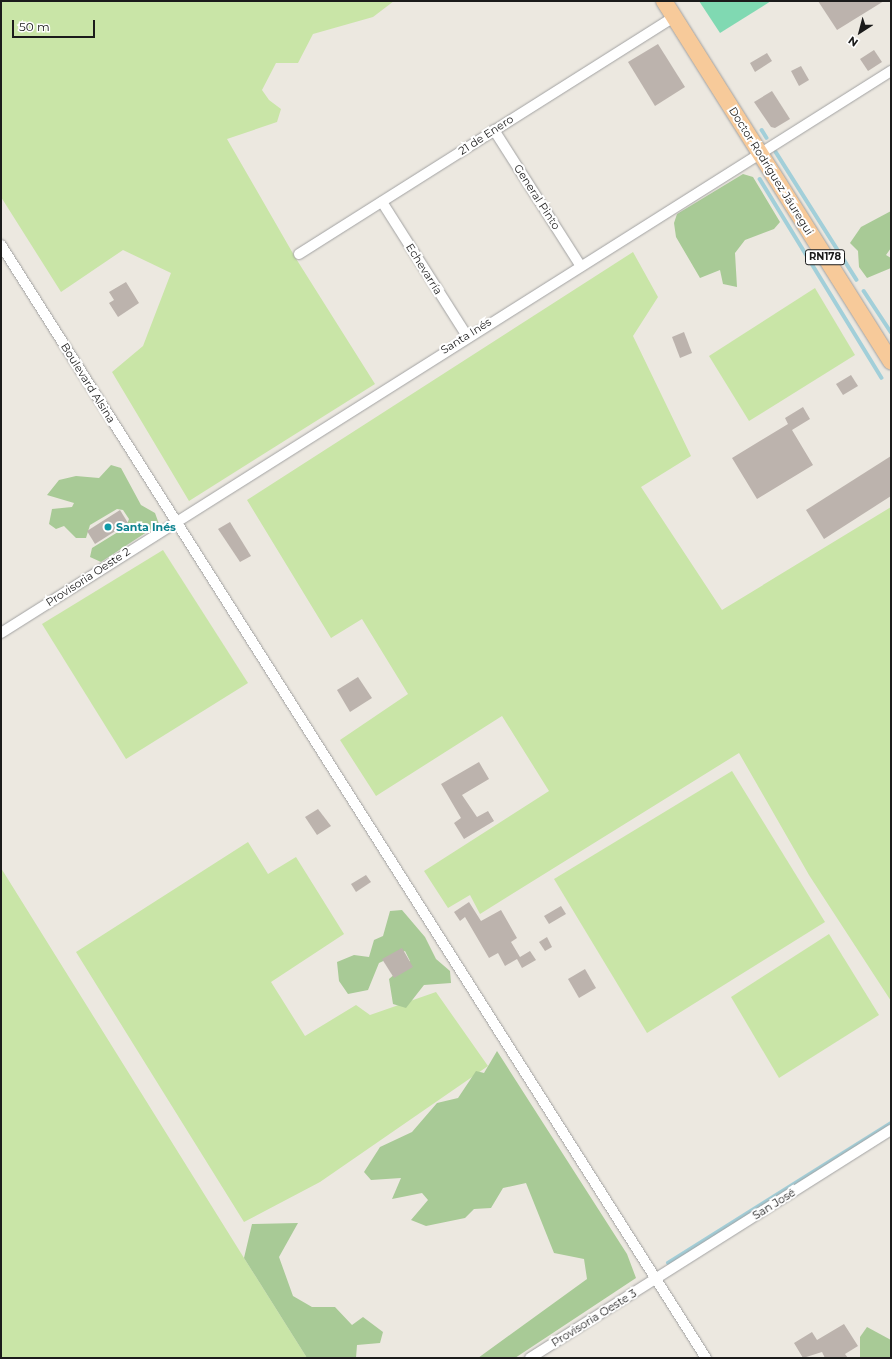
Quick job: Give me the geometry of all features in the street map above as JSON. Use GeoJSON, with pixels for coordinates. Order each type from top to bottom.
{"type":"FeatureCollection","features":[{"type":"Feature","properties":{"kind":"main road","name":"Doctor Rodríguez Jáuregui"},"geometry":{"type":"LineString","coordinates":[[664,1],[891,362]]}},
{"type":"Feature","properties":{"kind":"street","name":"21 de Enero"},"geometry":{"type":"LineString","coordinates":[[299,254],[674,17]]}},
{"type":"Feature","properties":{"kind":"street","name":"Santa Inés"},"geometry":{"type":"LineString","coordinates":[[176,521],[467,336],[891,71]]}},
{"type":"Feature","properties":{"kind":"street","name":"General Pinto"},"geometry":{"type":"LineString","coordinates":[[494,130],[580,265]]}},
{"type":"Feature","properties":{"kind":"street","name":"Echevarría"},"geometry":{"type":"LineString","coordinates":[[382,202],[467,336]]}},
{"type":"Feature","properties":{"kind":"street","name":"Boulevard Alsina"},"geometry":{"type":"LineString","coordinates":[[1,245],[706,1358]]}},
{"type":"Feature","properties":{"kind":"street","name":"Provisoria Oeste 2"},"geometry":{"type":"LineString","coordinates":[[1,633],[176,521]]}},
{"type":"Feature","properties":{"kind":"street","name":"San José"},"geometry":{"type":"LineString","coordinates":[[657,1279],[891,1130]]}},
{"type":"Feature","properties":{"kind":"street","name":"Provisoria Oeste 3"},"geometry":{"type":"LineString","coordinates":[[530,1358],[657,1279]]}},
{"type":"Feature","properties":{"kind":"green space"},"geometry":{"type":"Polygon","coordinates":[[[1,1],[394,1],[373,17],[313,34],[298,63],[276,63],[262,90],[269,100],[281,109],[277,122],[227,139],[295,257],[375,384],[189,501],[112,372],[143,346],[171,273],[123,250],[61,292],[1,197],[1,1]]]}},
{"type":"Feature","properties":{"kind":"green space"},"geometry":{"type":"Polygon","coordinates":[[[699,1],[771,1],[720,33],[699,1]]]}},
{"type":"Feature","properties":{"kind":"green space"},"geometry":{"type":"Polygon","coordinates":[[[743,174],[753,177],[780,222],[774,229],[745,240],[735,253],[737,287],[723,284],[720,270],[700,278],[676,237],[674,223],[677,214],[743,174]]]}},
{"type":"Feature","properties":{"kind":"green space"},"geometry":{"type":"Polygon","coordinates":[[[891,211],[891,248],[886,255],[891,258],[891,268],[867,278],[859,267],[858,251],[850,243],[861,227],[891,211]]]}},
{"type":"Feature","properties":{"kind":"green space"},"geometry":{"type":"Polygon","coordinates":[[[633,252],[658,297],[633,336],[691,456],[641,487],[722,610],[891,507],[891,1001],[809,875],[739,753],[480,914],[470,895],[448,908],[424,871],[549,791],[502,716],[376,796],[340,740],[408,694],[362,619],[331,638],[247,500],[633,252]]]}},
{"type":"Feature","properties":{"kind":"green space"},"geometry":{"type":"Polygon","coordinates":[[[815,288],[855,355],[749,421],[709,356],[815,288]]]}},
{"type":"Feature","properties":{"kind":"green space"},"geometry":{"type":"Polygon","coordinates":[[[111,465],[121,468],[141,505],[155,513],[159,524],[101,562],[90,557],[92,548],[126,527],[129,519],[123,510],[117,509],[90,525],[86,538],[76,538],[64,526],[56,529],[49,524],[52,509],[72,507],[74,503],[47,495],[59,480],[76,476],[99,478],[111,465]]]}},
{"type":"Feature","properties":{"kind":"green space"},"geometry":{"type":"Polygon","coordinates":[[[163,550],[248,683],[126,759],[42,624],[163,550]]]}},
{"type":"Feature","properties":{"kind":"green space"},"geometry":{"type":"Polygon","coordinates":[[[732,771],[825,922],[647,1033],[554,879],[732,771]]]}},
{"type":"Feature","properties":{"kind":"green space"},"geometry":{"type":"Polygon","coordinates":[[[248,842],[268,874],[296,857],[344,934],[271,982],[305,1036],[356,1005],[370,1015],[436,992],[488,1066],[320,1182],[244,1222],[76,952],[248,842]]]}},
{"type":"Feature","properties":{"kind":"green space"},"geometry":{"type":"Polygon","coordinates":[[[1,868],[244,1258],[307,1358],[1,1358],[1,868]]]}},
{"type":"Feature","properties":{"kind":"green space"},"geometry":{"type":"Polygon","coordinates":[[[402,910],[425,937],[436,959],[450,971],[451,983],[424,985],[406,1008],[393,1004],[389,979],[410,961],[405,951],[379,963],[368,990],[348,994],[339,981],[337,962],[354,955],[369,957],[374,940],[383,936],[390,911],[402,910]]]}},
{"type":"Feature","properties":{"kind":"green space"},"geometry":{"type":"Polygon","coordinates":[[[829,934],[879,1015],[779,1078],[731,997],[829,934]]]}},
{"type":"Feature","properties":{"kind":"green space"},"geometry":{"type":"Polygon","coordinates":[[[497,1051],[627,1254],[636,1278],[515,1358],[478,1358],[587,1279],[584,1259],[554,1253],[526,1183],[503,1188],[491,1208],[474,1209],[465,1218],[426,1226],[411,1220],[428,1200],[422,1193],[392,1199],[401,1178],[371,1180],[364,1172],[380,1147],[412,1132],[437,1103],[458,1098],[476,1071],[484,1073],[497,1051]]]}},
{"type":"Feature","properties":{"kind":"green space"},"geometry":{"type":"Polygon","coordinates":[[[298,1223],[279,1257],[293,1296],[312,1307],[335,1307],[352,1325],[363,1317],[383,1332],[380,1343],[357,1345],[356,1358],[307,1358],[244,1258],[252,1224],[298,1223]]]}},
{"type":"Feature","properties":{"kind":"green space"},"geometry":{"type":"Polygon","coordinates":[[[867,1327],[891,1340],[891,1358],[860,1358],[860,1337],[867,1327]]]}},
{"type":"Feature","properties":{"kind":"building"},"geometry":{"type":"Polygon","coordinates":[[[818,1],[884,1],[837,30],[818,1]]]}},
{"type":"Feature","properties":{"kind":"building"},"geometry":{"type":"Polygon","coordinates":[[[658,44],[685,87],[655,106],[628,62],[658,44]]]}},
{"type":"Feature","properties":{"kind":"building"},"geometry":{"type":"Polygon","coordinates":[[[874,50],[882,62],[868,71],[860,59],[874,50]]]}},
{"type":"Feature","properties":{"kind":"building"},"geometry":{"type":"Polygon","coordinates":[[[767,53],[772,61],[755,72],[750,63],[767,53]]]}},
{"type":"Feature","properties":{"kind":"building"},"geometry":{"type":"Polygon","coordinates":[[[801,66],[809,80],[799,86],[791,71],[801,66]]]}},
{"type":"Feature","properties":{"kind":"building"},"geometry":{"type":"Polygon","coordinates":[[[772,91],[790,119],[775,128],[771,127],[754,102],[772,91]]]}},
{"type":"Feature","properties":{"kind":"building"},"geometry":{"type":"Polygon","coordinates":[[[126,282],[139,303],[118,317],[109,303],[114,300],[109,292],[126,282]]]}},
{"type":"Feature","properties":{"kind":"building"},"geometry":{"type":"Polygon","coordinates":[[[684,332],[692,353],[680,358],[672,337],[684,332]]]}},
{"type":"Feature","properties":{"kind":"building"},"geometry":{"type":"Polygon","coordinates":[[[851,375],[858,386],[843,395],[836,384],[851,375]]]}},
{"type":"Feature","properties":{"kind":"building"},"geometry":{"type":"Polygon","coordinates":[[[803,407],[810,419],[792,430],[813,465],[757,499],[732,458],[788,424],[785,418],[803,407]]]}},
{"type":"Feature","properties":{"kind":"building"},"geometry":{"type":"Polygon","coordinates":[[[891,456],[891,496],[824,539],[806,510],[891,456]]]}},
{"type":"Feature","properties":{"kind":"building","name":"Santa Inés"},"geometry":{"type":"Polygon","coordinates":[[[120,510],[128,523],[95,544],[87,531],[120,510]]]}},
{"type":"Feature","properties":{"kind":"building"},"geometry":{"type":"Polygon","coordinates":[[[230,522],[251,556],[240,562],[218,529],[230,522]]]}},
{"type":"Feature","properties":{"kind":"building"},"geometry":{"type":"Polygon","coordinates":[[[358,677],[372,698],[350,712],[337,690],[358,677]]]}},
{"type":"Feature","properties":{"kind":"building"},"geometry":{"type":"Polygon","coordinates":[[[479,762],[489,779],[462,795],[477,817],[488,811],[494,821],[464,839],[454,823],[461,818],[441,784],[479,762]]]}},
{"type":"Feature","properties":{"kind":"building"},"geometry":{"type":"Polygon","coordinates":[[[318,809],[331,826],[317,835],[305,817],[318,809]]]}},
{"type":"Feature","properties":{"kind":"building"},"geometry":{"type":"Polygon","coordinates":[[[366,875],[371,882],[356,892],[351,884],[366,875]]]}},
{"type":"Feature","properties":{"kind":"building"},"geometry":{"type":"Polygon","coordinates":[[[469,902],[481,921],[501,910],[517,938],[511,942],[520,957],[530,951],[536,960],[522,968],[517,959],[505,966],[498,953],[489,958],[465,917],[460,921],[454,912],[469,902]]]}},
{"type":"Feature","properties":{"kind":"building"},"geometry":{"type":"Polygon","coordinates":[[[561,906],[566,914],[549,924],[544,916],[561,906]]]}},
{"type":"Feature","properties":{"kind":"building"},"geometry":{"type":"Polygon","coordinates":[[[547,937],[552,947],[545,951],[539,942],[547,937]]]}},
{"type":"Feature","properties":{"kind":"building"},"geometry":{"type":"Polygon","coordinates":[[[402,948],[413,967],[394,978],[382,959],[402,948]]]}},
{"type":"Feature","properties":{"kind":"building"},"geometry":{"type":"Polygon","coordinates":[[[585,969],[596,988],[579,998],[568,979],[585,969]]]}},
{"type":"Feature","properties":{"kind":"building"},"geometry":{"type":"Polygon","coordinates":[[[844,1324],[858,1346],[845,1354],[848,1358],[825,1358],[822,1352],[803,1358],[794,1343],[812,1332],[817,1340],[844,1324]]]}},
{"type":"Feature","properties":{"kind":"waterway"},"geometry":{"type":"LineString","coordinates":[[762,130],[767,138]]}},
{"type":"Feature","properties":{"kind":"waterway"},"geometry":{"type":"LineString","coordinates":[[776,152],[857,280]]}},
{"type":"Feature","properties":{"kind":"waterway"},"geometry":{"type":"LineString","coordinates":[[760,179],[882,378]]}},
{"type":"Feature","properties":{"kind":"waterway"},"geometry":{"type":"LineString","coordinates":[[864,291],[891,332]]}},
{"type":"Feature","properties":{"kind":"waterway"},"geometry":{"type":"LineString","coordinates":[[668,1263],[891,1123]]}},
{"type":"Feature","properties":{"kind":"place","name":"Santa Inés"},"geometry":{"type":"Point","coordinates":[108,527]}}]}
